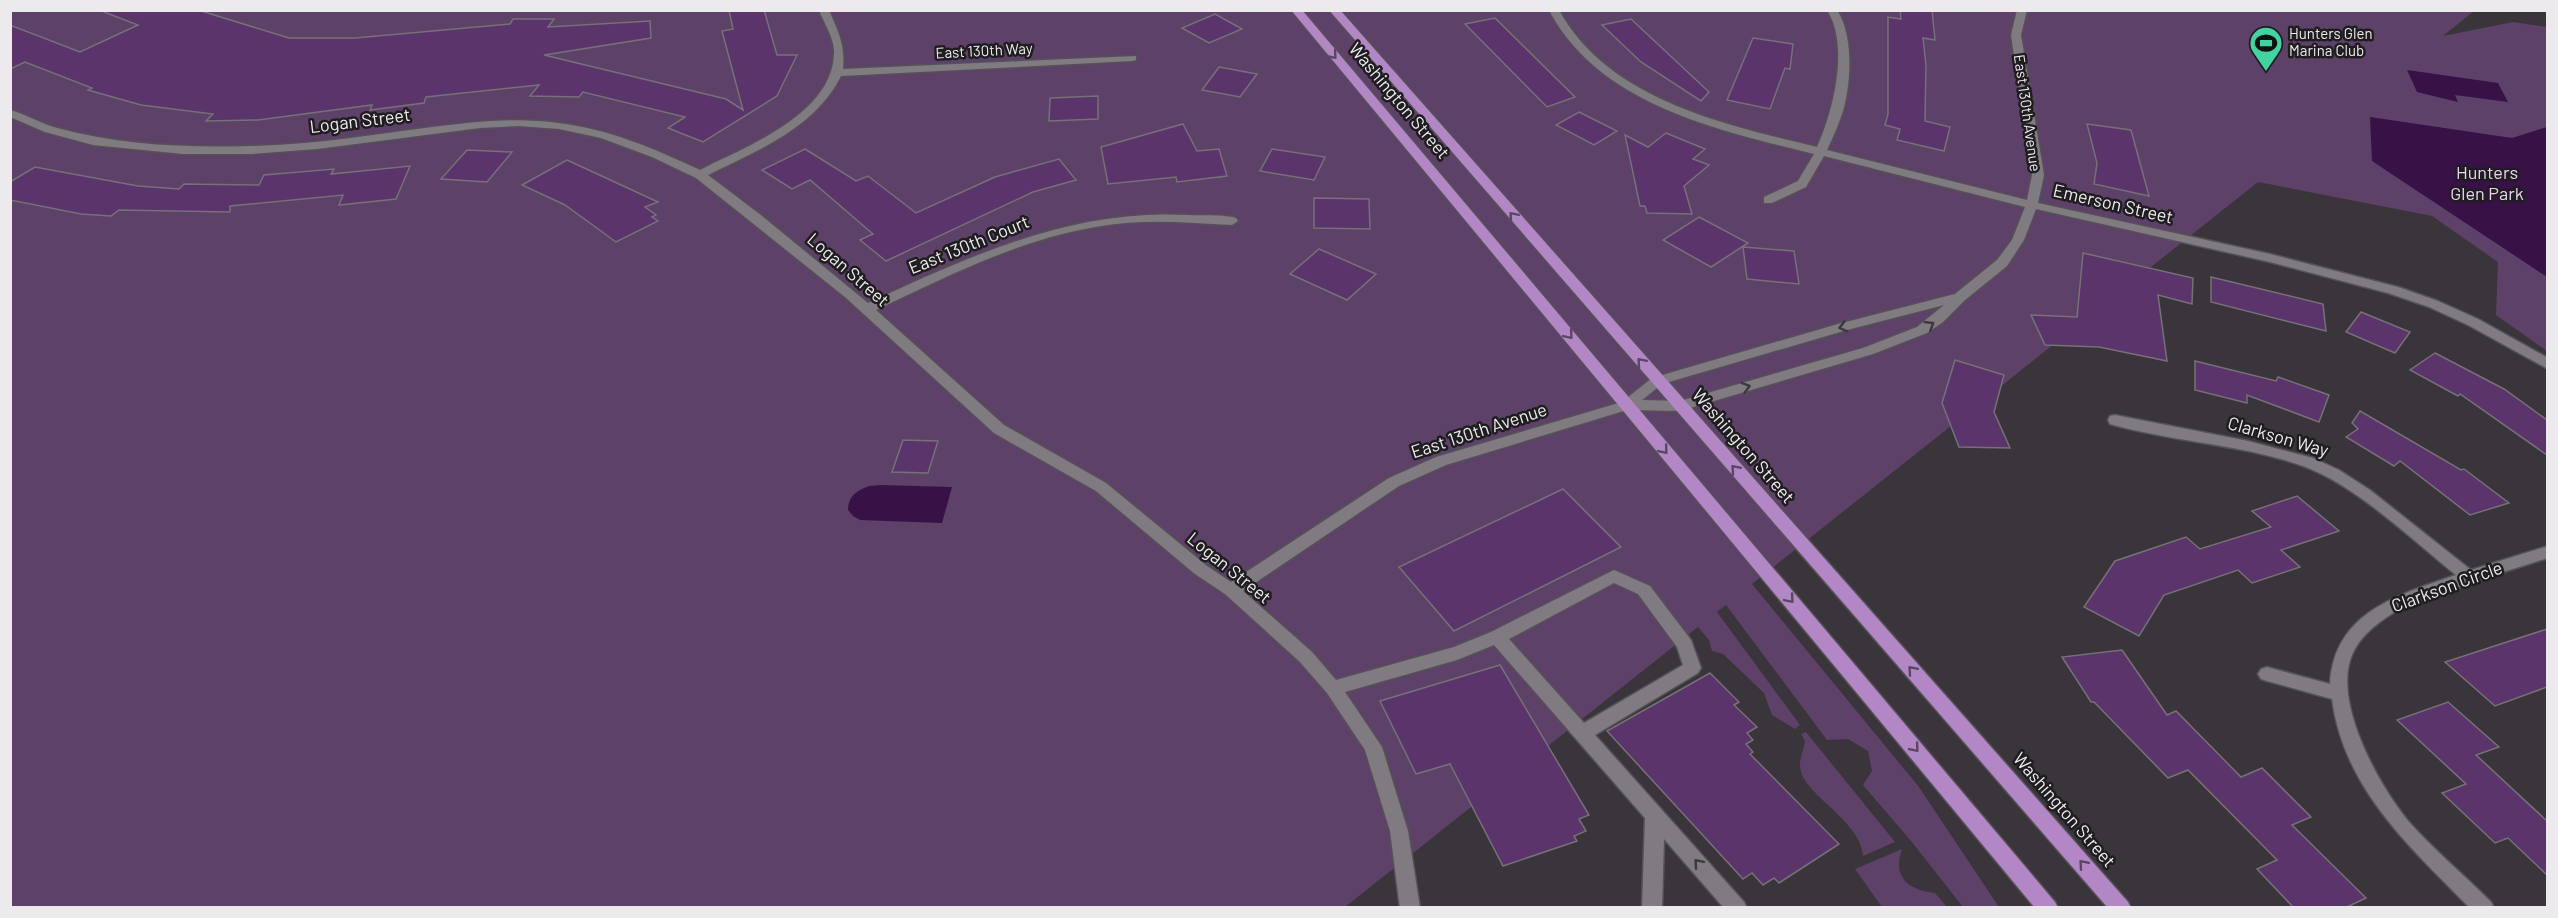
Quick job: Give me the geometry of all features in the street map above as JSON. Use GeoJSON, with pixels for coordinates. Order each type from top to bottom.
{"type":"FeatureCollection","features":[{"type":"Feature","properties":{"kind":"main road","name":"Washington Street"},"geometry":{"type":"LineString","coordinates":[[1296,10],[2048,908]]}},
{"type":"Feature","properties":{"kind":"main road","name":"Washington Street"},"geometry":{"type":"LineString","coordinates":[[1334,10],[2121,908]]}},
{"type":"Feature","properties":{"kind":"street"},"geometry":{"type":"LineString","coordinates":[[700,175],[800,119],[830,90],[838,73],[839,48],[824,10]]}},
{"type":"Feature","properties":{"kind":"street","name":"Emerson Street"},"geometry":{"type":"LineString","coordinates":[[1554,10],[1560,24],[1577,45],[1609,73],[1635,89],[1704,120],[2032,204],[2337,274],[2396,290],[2476,323],[2547,365]]}},
{"type":"Feature","properties":{"kind":"street"},"geometry":{"type":"LineString","coordinates":[[1768,200],[1802,184],[1839,109],[1841,26],[1837,15],[1832,10]]}},
{"type":"Feature","properties":{"kind":"street","name":"East 130th Avenue"},"geometry":{"type":"LineString","coordinates":[[1231,590],[1374,495],[1420,469],[1471,451],[1627,405],[1680,406],[1868,351],[1900,339],[1938,319],[1960,297],[2002,263],[2018,240],[2032,204],[2038,175],[2016,35],[2022,10]]}},
{"type":"Feature","properties":{"kind":"street","name":"East 130th Way"},"geometry":{"type":"LineString","coordinates":[[838,73],[1132,58]]}},
{"type":"Feature","properties":{"kind":"street","name":"Logan Street"},"geometry":{"type":"LineString","coordinates":[[10,113],[49,130],[93,141],[125,146],[194,150],[252,150],[317,145],[480,124],[519,123],[559,126],[604,135],[656,154],[700,175],[758,219],[866,309],[999,429],[1101,487],[1201,570],[1231,590],[1306,657],[1333,688],[1373,747],[1399,831],[1410,908]]}},
{"type":"Feature","properties":{"kind":"street","name":"East 130th Court"},"geometry":{"type":"LineString","coordinates":[[866,309],[999,249],[1056,230],[1113,220],[1145,218],[1232,221]]}},
{"type":"Feature","properties":{"kind":"street","name":"East 130th Avenue"},"geometry":{"type":"LineString","coordinates":[[1627,405],[1657,381],[1843,327],[1960,297]]}},
{"type":"Feature","properties":{"kind":"street","name":"Clarkson Way"},"geometry":{"type":"LineString","coordinates":[[2115,420],[2248,446],[2308,462],[2334,474],[2365,494],[2470,578]]}},
{"type":"Feature","properties":{"kind":"street","name":"Clarkson Circle"},"geometry":{"type":"LineString","coordinates":[[2484,908],[2402,827],[2385,804],[2358,753],[2346,723],[2340,664],[2346,649],[2368,622],[2387,608],[2547,552]]}},
{"type":"Feature","properties":{"kind":"street"},"geometry":{"type":"LineString","coordinates":[[1333,688],[1457,653],[1497,637],[1614,576],[1644,590],[1685,645],[1692,668],[1583,733]]}},
{"type":"Feature","properties":{"kind":"street"},"geometry":{"type":"LineString","coordinates":[[1497,637],[1737,908]]}},
{"type":"Feature","properties":{"kind":"street"},"geometry":{"type":"LineString","coordinates":[[2267,674],[2342,694]]}},
{"type":"Feature","properties":{"kind":"street"},"geometry":{"type":"LineString","coordinates":[[1652,908],[1655,813]]}},
{"type":"Feature","properties":{"kind":"green space","name":"Hunters Glen Park"},"geometry":{"type":"Polygon","coordinates":[[[10,11],[2474,11],[2443,36],[2513,22],[2547,27],[2547,351],[2496,315],[2498,262],[2432,216],[2258,182],[1752,584],[1919,787],[1999,907],[1963,907],[1863,785],[1872,771],[1868,751],[1848,739],[1827,740],[1726,605],[1717,612],[1800,725],[1795,729],[1772,715],[1764,693],[1723,654],[1712,651],[1709,640],[1698,627],[1345,907],[11,907],[10,11]]]}},
{"type":"Feature","properties":{"kind":"green space"},"geometry":{"type":"Polygon","coordinates":[[[1806,732],[1895,842],[1863,856],[1860,843],[1852,830],[1802,775],[1800,761],[1805,741],[1801,734],[1806,732]]]}},
{"type":"Feature","properties":{"kind":"green space"},"geometry":{"type":"Polygon","coordinates":[[[1902,849],[1899,867],[1905,880],[1917,889],[1935,893],[1947,907],[1882,907],[1855,869],[1902,849]]]}},
{"type":"Feature","properties":{"kind":"shaded area"},"geometry":{"type":"Polygon","coordinates":[[[2407,70],[2498,83],[2508,102],[2455,95],[2458,102],[2417,92],[2407,70]]]}},
{"type":"Feature","properties":{"kind":"shaded area"},"geometry":{"type":"Polygon","coordinates":[[[2370,117],[2512,138],[2547,127],[2547,277],[2372,161],[2370,117]]]}},
{"type":"Feature","properties":{"kind":"shaded area"},"geometry":{"type":"Polygon","coordinates":[[[870,486],[952,487],[942,523],[860,520],[848,510],[850,501],[861,489],[870,486]]]}},
{"type":"Feature","properties":{"kind":"building"},"geometry":{"type":"Polygon","coordinates":[[[104,10],[198,10],[289,38],[355,38],[510,24],[513,19],[554,19],[548,27],[650,21],[651,38],[544,55],[726,99],[743,110],[722,31],[733,29],[729,10],[764,10],[777,55],[797,55],[777,96],[703,142],[668,128],[685,117],[583,92],[579,97],[530,96],[539,85],[426,97],[424,103],[370,110],[372,105],[258,120],[206,121],[213,114],[141,105],[88,90],[92,88],[25,62],[10,69],[10,25],[80,52],[138,25],[104,12],[104,10]]]}},
{"type":"Feature","properties":{"kind":"building"},"geometry":{"type":"Polygon","coordinates":[[[1900,10],[1932,10],[1935,40],[1923,38],[1926,65],[1925,121],[1950,127],[1944,151],[1897,140],[1900,129],[1885,125],[1888,114],[1888,17],[1901,19],[1900,10]]]}},
{"type":"Feature","properties":{"kind":"building"},"geometry":{"type":"Polygon","coordinates":[[[1215,14],[1242,29],[1209,43],[1182,28],[1215,14]]]}},
{"type":"Feature","properties":{"kind":"building"},"geometry":{"type":"Polygon","coordinates":[[[1495,18],[1575,97],[1547,107],[1465,24],[1495,18]]]}},
{"type":"Feature","properties":{"kind":"building"},"geometry":{"type":"Polygon","coordinates":[[[1631,19],[1709,92],[1701,101],[1641,62],[1602,25],[1631,19]]]}},
{"type":"Feature","properties":{"kind":"building"},"geometry":{"type":"Polygon","coordinates":[[[1753,38],[1793,44],[1790,69],[1785,68],[1770,109],[1727,100],[1753,38]]]}},
{"type":"Feature","properties":{"kind":"building"},"geometry":{"type":"Polygon","coordinates":[[[1219,67],[1257,74],[1240,97],[1202,90],[1219,67]]]}},
{"type":"Feature","properties":{"kind":"building"},"geometry":{"type":"Polygon","coordinates":[[[1098,96],[1098,119],[1049,121],[1050,98],[1098,96]]]}},
{"type":"Feature","properties":{"kind":"building"},"geometry":{"type":"Polygon","coordinates":[[[1579,112],[1617,131],[1594,145],[1556,125],[1579,112]]]}},
{"type":"Feature","properties":{"kind":"building"},"geometry":{"type":"Polygon","coordinates":[[[1183,124],[1197,151],[1219,149],[1227,176],[1177,182],[1176,177],[1108,184],[1101,147],[1183,124]]]}},
{"type":"Feature","properties":{"kind":"building"},"geometry":{"type":"Polygon","coordinates":[[[2087,124],[2131,130],[2149,196],[2094,184],[2097,163],[2087,124]]]}},
{"type":"Feature","properties":{"kind":"building"},"geometry":{"type":"Polygon","coordinates":[[[1666,133],[1705,149],[1693,159],[1709,165],[1684,186],[1692,214],[1647,213],[1645,206],[1640,206],[1625,135],[1648,147],[1666,133]]]}},
{"type":"Feature","properties":{"kind":"building"},"geometry":{"type":"Polygon","coordinates":[[[805,149],[856,181],[868,176],[916,213],[995,177],[1059,159],[1076,180],[1033,192],[886,261],[860,240],[873,234],[810,180],[792,189],[762,170],[805,149]]]}},
{"type":"Feature","properties":{"kind":"building"},"geometry":{"type":"Polygon","coordinates":[[[1272,149],[1325,157],[1314,180],[1260,171],[1272,149]]]}},
{"type":"Feature","properties":{"kind":"building"},"geometry":{"type":"Polygon","coordinates":[[[467,150],[512,152],[487,182],[441,179],[467,150]]]}},
{"type":"Feature","properties":{"kind":"building"},"geometry":{"type":"Polygon","coordinates":[[[567,160],[658,202],[645,207],[656,215],[652,217],[658,221],[616,242],[565,205],[522,185],[567,160]]]}},
{"type":"Feature","properties":{"kind":"building"},"geometry":{"type":"Polygon","coordinates":[[[410,166],[396,199],[339,205],[343,195],[230,206],[230,212],[119,210],[111,216],[81,214],[10,200],[10,182],[35,167],[138,186],[179,189],[184,184],[259,185],[264,175],[334,169],[331,174],[410,166]]]}},
{"type":"Feature","properties":{"kind":"building"},"geometry":{"type":"Polygon","coordinates":[[[1314,198],[1369,199],[1370,229],[1314,228],[1314,198]]]}},
{"type":"Feature","properties":{"kind":"building"},"geometry":{"type":"Polygon","coordinates":[[[1699,217],[1748,243],[1711,267],[1663,240],[1699,217]]]}},
{"type":"Feature","properties":{"kind":"building"},"geometry":{"type":"Polygon","coordinates":[[[1743,247],[1794,251],[1799,284],[1747,279],[1743,247]]]}},
{"type":"Feature","properties":{"kind":"building"},"geometry":{"type":"Polygon","coordinates":[[[1319,249],[1376,274],[1347,300],[1290,274],[1319,249]]]}},
{"type":"Feature","properties":{"kind":"building"},"geometry":{"type":"Polygon","coordinates":[[[2083,253],[2193,278],[2192,304],[2158,295],[2167,361],[2099,347],[2045,345],[2031,315],[2077,317],[2083,253]]]}},
{"type":"Feature","properties":{"kind":"building"},"geometry":{"type":"Polygon","coordinates":[[[2211,277],[2323,304],[2326,331],[2211,302],[2211,277]]]}},
{"type":"Feature","properties":{"kind":"building"},"geometry":{"type":"Polygon","coordinates":[[[2361,312],[2410,332],[2395,353],[2346,332],[2361,312]]]}},
{"type":"Feature","properties":{"kind":"building"},"geometry":{"type":"Polygon","coordinates":[[[2435,353],[2504,389],[2547,420],[2547,455],[2460,394],[2458,396],[2410,370],[2435,353]]]}},
{"type":"Feature","properties":{"kind":"building"},"geometry":{"type":"Polygon","coordinates":[[[1955,360],[2004,375],[1994,412],[2010,448],[1959,447],[1942,403],[1955,360]]]}},
{"type":"Feature","properties":{"kind":"building"},"geometry":{"type":"Polygon","coordinates":[[[2195,361],[2276,381],[2278,377],[2329,395],[2319,422],[2247,395],[2247,403],[2195,390],[2195,361]]]}},
{"type":"Feature","properties":{"kind":"building"},"geometry":{"type":"Polygon","coordinates":[[[2360,411],[2461,470],[2464,469],[2509,503],[2470,515],[2400,461],[2394,466],[2346,437],[2358,429],[2352,423],[2360,411]]]}},
{"type":"Feature","properties":{"kind":"building"},"geometry":{"type":"Polygon","coordinates":[[[903,440],[938,441],[928,473],[892,472],[903,440]]]}},
{"type":"Feature","properties":{"kind":"building"},"geometry":{"type":"Polygon","coordinates":[[[1563,489],[1621,547],[1454,631],[1399,567],[1563,489]]]}},
{"type":"Feature","properties":{"kind":"building"},"geometry":{"type":"Polygon","coordinates":[[[2297,496],[2339,531],[2281,550],[2300,567],[2252,583],[2238,570],[2164,595],[2139,636],[2084,607],[2115,561],[2186,537],[2200,549],[2271,527],[2252,511],[2297,496]]]}},
{"type":"Feature","properties":{"kind":"building"},"geometry":{"type":"Polygon","coordinates":[[[2547,629],[2547,687],[2495,706],[2445,662],[2547,629]]]}},
{"type":"Feature","properties":{"kind":"building"},"geometry":{"type":"Polygon","coordinates":[[[2122,650],[2167,715],[2176,711],[2241,777],[2262,768],[2311,817],[2292,825],[2366,898],[2345,908],[2294,908],[2257,869],[2277,860],[2188,770],[2168,778],[2094,702],[2091,702],[2062,657],[2122,650]]]}},
{"type":"Feature","properties":{"kind":"building"},"geometry":{"type":"Polygon","coordinates":[[[1500,665],[1589,815],[1579,819],[1586,831],[1574,836],[1577,841],[1503,866],[1450,764],[1416,774],[1380,701],[1500,665]]]}},
{"type":"Feature","properties":{"kind":"building"},"geometry":{"type":"Polygon","coordinates":[[[1710,673],[1739,702],[1734,705],[1757,727],[1747,733],[1753,740],[1746,744],[1753,752],[1750,754],[1839,844],[1779,883],[1774,878],[1763,885],[1752,873],[1743,879],[1607,731],[1710,673]]]}},
{"type":"Feature","properties":{"kind":"building"},"geometry":{"type":"Polygon","coordinates":[[[2448,702],[2499,747],[2476,755],[2547,821],[2547,875],[2508,838],[2495,843],[2442,793],[2466,784],[2397,720],[2448,702]]]}},
{"type":"Feature","properties":{"kind":"place","name":"Hunters Glen Marina Club"},"geometry":{"type":"Point","coordinates":[2266,72]}}]}
